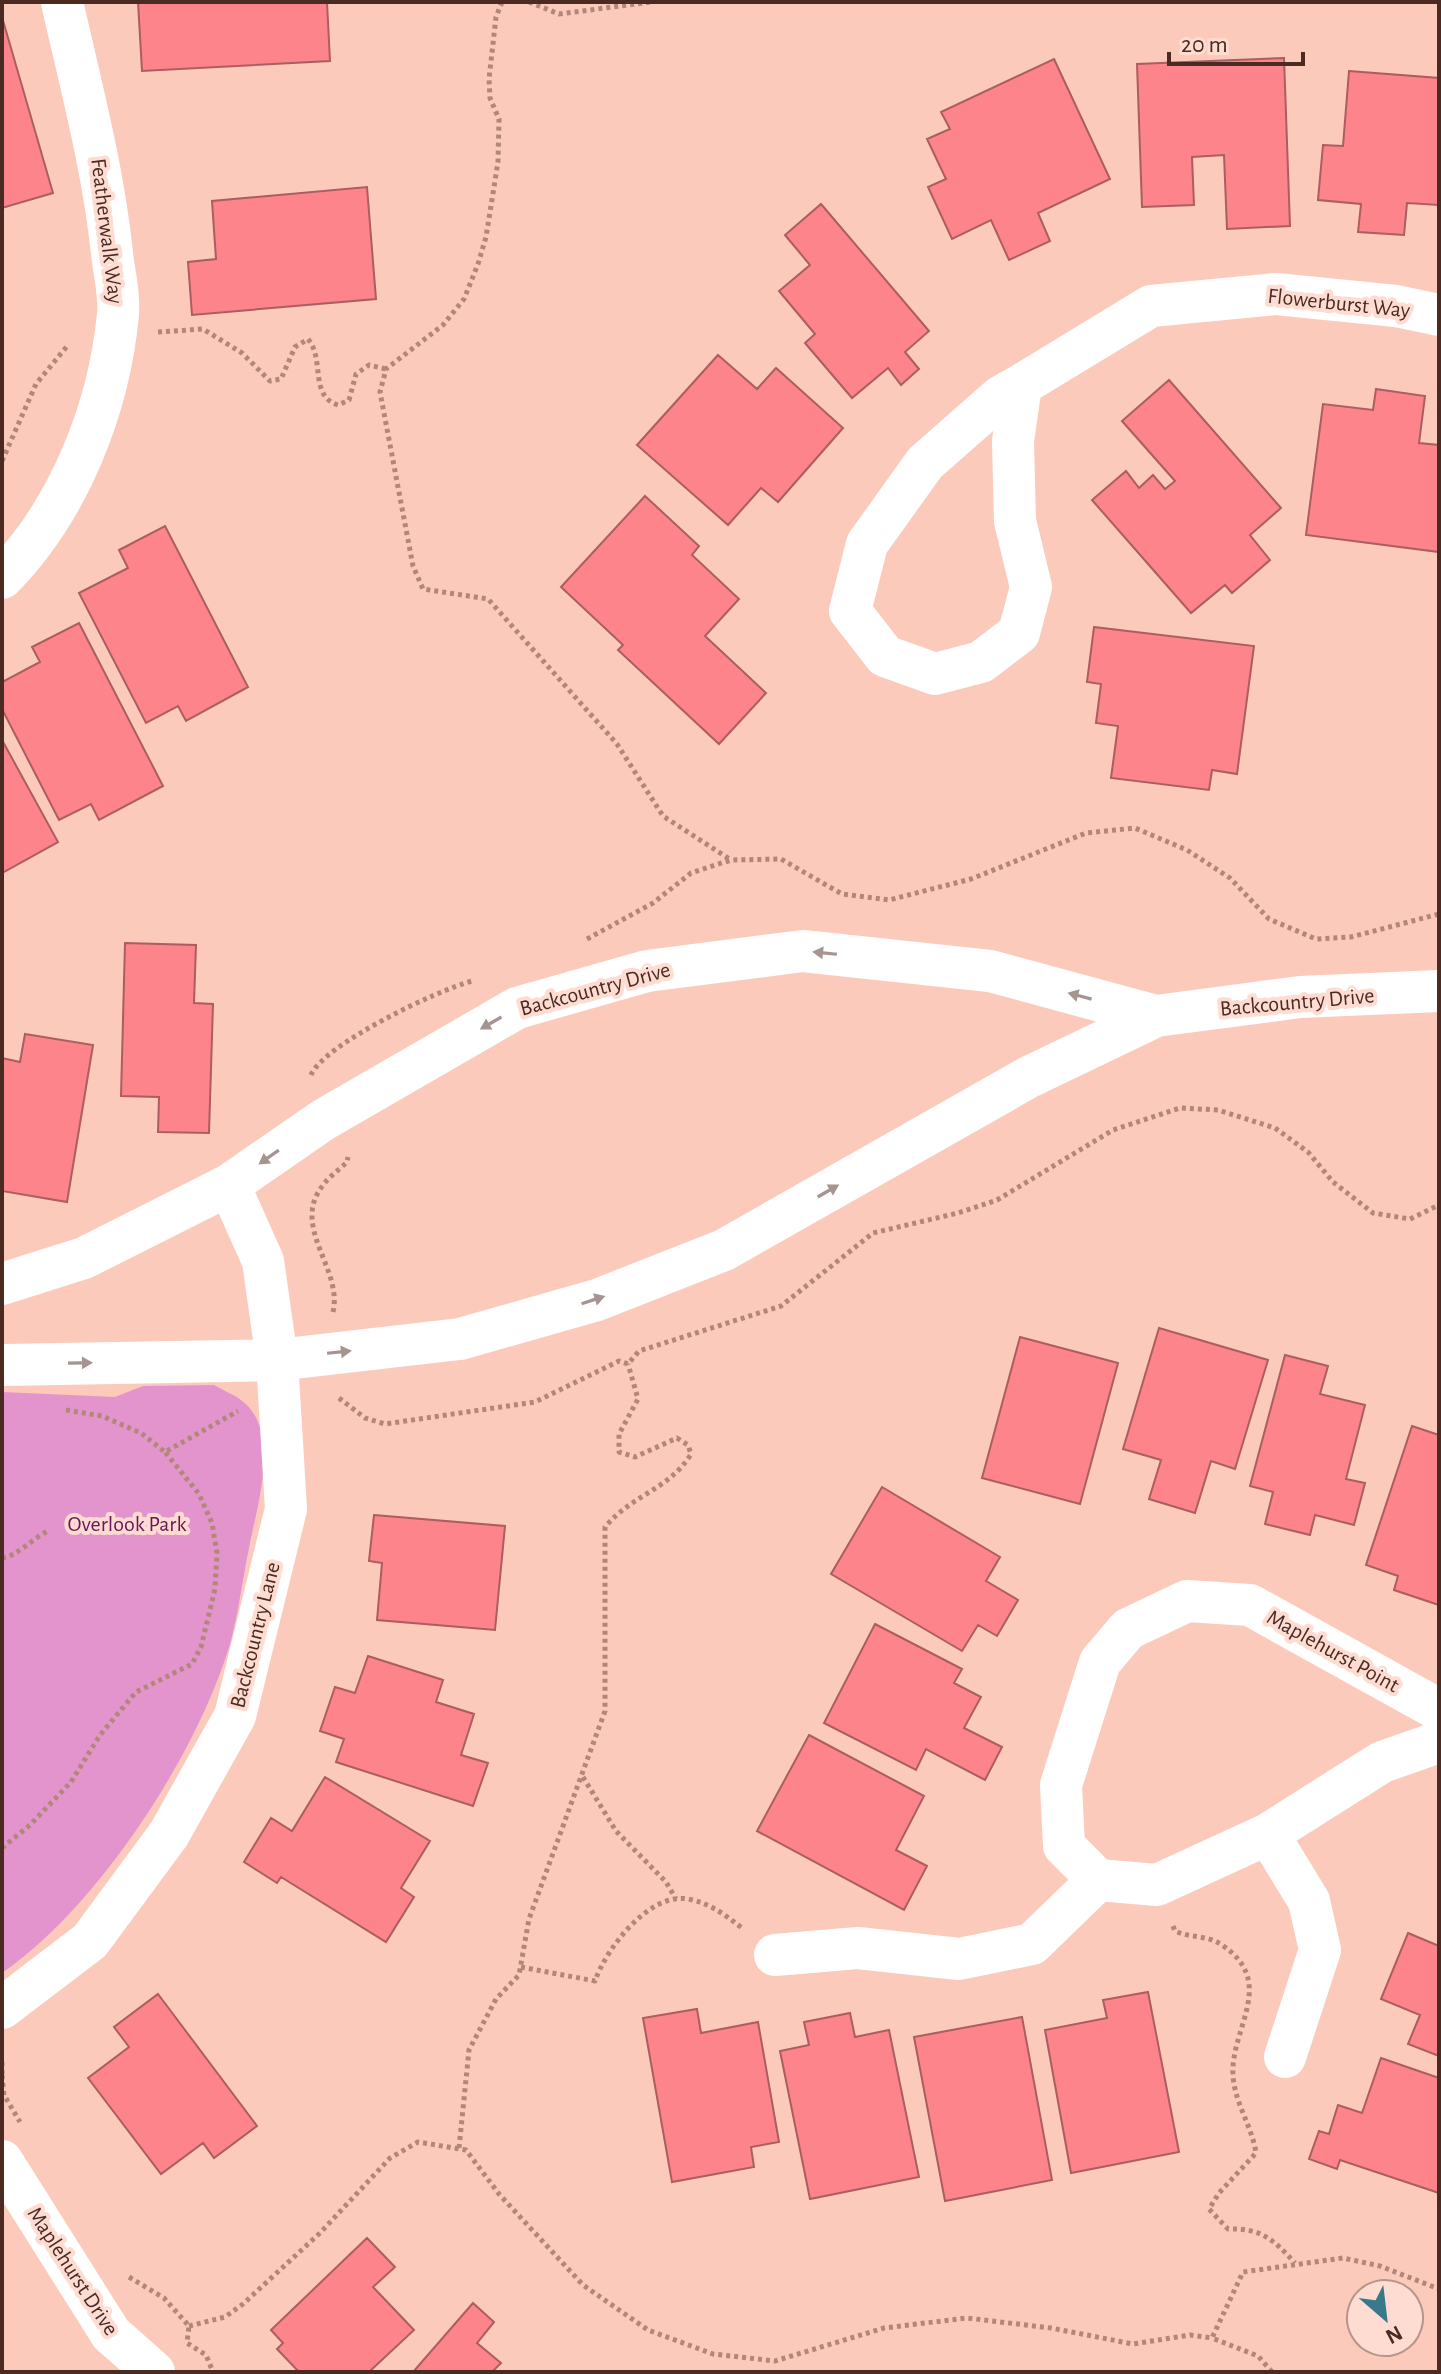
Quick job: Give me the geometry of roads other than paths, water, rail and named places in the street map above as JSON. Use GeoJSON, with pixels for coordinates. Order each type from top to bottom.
{"type":"FeatureCollection","features":[{"type":"Feature","properties":{"kind":"street","name":"Featherwalk Way"},"geometry":{"type":"LineString","coordinates":[[2,578],[19,561],[71,483],[105,391],[116,323],[105,184],[62,2]]}},
{"type":"Feature","properties":{"kind":"street","name":"Flowerburst Way"},"geometry":{"type":"LineString","coordinates":[[1021,385],[1013,441],[1015,521],[1031,587],[1019,633],[981,662],[935,674],[885,656],[850,611],[867,544],[925,463],[1000,397],[1151,306],[1276,294],[1396,306],[1439,315]]}},
{"type":"Feature","properties":{"kind":"street","name":"Backcountry Drive"},"geometry":{"type":"LineString","coordinates":[[2,1284],[84,1258],[229,1185],[333,1113],[517,1008],[647,971],[803,951],[990,971],[1156,1016]]}},
{"type":"Feature","properties":{"kind":"street","name":"Backcountry Drive"},"geometry":{"type":"LineString","coordinates":[[2,1365],[277,1360],[460,1339],[597,1300],[724,1250],[1029,1077],[1156,1016],[1300,997],[1439,991]]}},
{"type":"Feature","properties":{"kind":"street","name":"Backcountry Lane"},"geometry":{"type":"LineString","coordinates":[[2,2008],[90,1941],[169,1834],[235,1716],[286,1509],[277,1360],[263,1261],[229,1185]]}},
{"type":"Feature","properties":{"kind":"street","name":"Maplehurst Point"},"geometry":{"type":"LineString","coordinates":[[1098,1880],[1064,1846],[1061,1785],[1100,1662],[1128,1629],[1187,1601],[1250,1605],[1439,1710]]}},
{"type":"Feature","properties":{"kind":"street"},"geometry":{"type":"LineString","coordinates":[[762,1944],[858,1948],[959,1959],[1032,1944],[1098,1880],[1157,1885],[1268,1834],[1382,1762],[1439,1742]]}},
{"type":"Feature","properties":{"kind":"street"},"geometry":{"type":"LineString","coordinates":[[1268,1834],[1309,1901],[1320,1950],[1285,2057]]}},
{"type":"Feature","properties":{"kind":"street","name":"Maplehurst Drive"},"geometry":{"type":"LineString","coordinates":[[2,2161],[111,2334],[154,2372]]}},
{"type":"Feature","properties":{"kind":"park label","name":"Overlook Park"},"geometry":{"type":"Point","coordinates":[127,1524]}}]}
